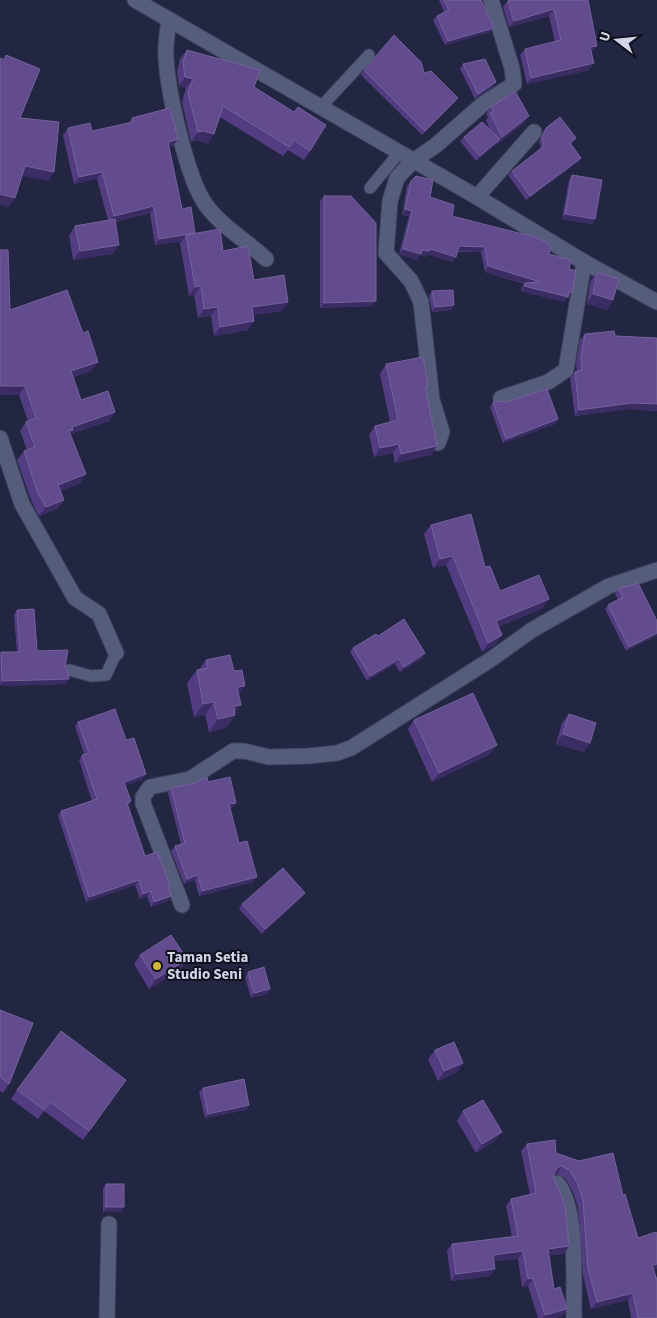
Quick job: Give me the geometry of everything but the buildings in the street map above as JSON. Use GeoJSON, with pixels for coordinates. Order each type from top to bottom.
{"type":"FeatureCollection","features":[{"type":"Feature","properties":{"kind":"street"},"geometry":{"type":"LineString","coordinates":[[135,0],[477,197],[584,262],[657,302]]}},
{"type":"Feature","properties":{"kind":"street"},"geometry":{"type":"LineString","coordinates":[[438,443],[442,432],[432,400],[421,302],[411,280],[386,253],[392,191],[398,178],[413,161],[435,146],[483,104],[514,84],[512,68],[492,0]]}},
{"type":"Feature","properties":{"kind":"street"},"geometry":{"type":"LineString","coordinates":[[169,20],[166,57],[168,77],[183,146],[200,196],[217,218],[266,259]]}},
{"type":"Feature","properties":{"kind":"street"},"geometry":{"type":"LineString","coordinates":[[477,197],[534,132]]}},
{"type":"Feature","properties":{"kind":"street"},"geometry":{"type":"LineString","coordinates":[[502,398],[548,382],[566,370],[584,262]]}},
{"type":"Feature","properties":{"kind":"street"},"geometry":{"type":"LineString","coordinates":[[0,438],[22,504],[75,598],[99,614],[116,653]]}},
{"type":"Feature","properties":{"kind":"street"},"geometry":{"type":"LineString","coordinates":[[182,905],[143,803],[143,797],[150,787],[190,779],[233,751],[244,751],[269,757],[310,756],[337,753],[351,748],[490,660],[532,630],[600,590],[657,570]]}},
{"type":"Feature","properties":{"kind":"street"},"geometry":{"type":"LineString","coordinates":[[557,1182],[564,1191],[571,1228],[575,1269],[574,1318]]}},
{"type":"Feature","properties":{"kind":"street"},"geometry":{"type":"LineString","coordinates":[[108,1318],[109,1224]]}},
{"type":"Feature","properties":{"kind":"lane"},"geometry":{"type":"LineString","coordinates":[[320,108],[369,55]]}},
{"type":"Feature","properties":{"kind":"lane"},"geometry":{"type":"LineString","coordinates":[[370,188],[399,152]]}},
{"type":"Feature","properties":{"kind":"lane"},"geometry":{"type":"LineString","coordinates":[[69,670],[91,676],[106,675],[116,653]]}},
{"type":"Feature","properties":{"kind":"place","name":"Taman Setia Studio Seni"},"geometry":{"type":"Point","coordinates":[157,966]}}]}
